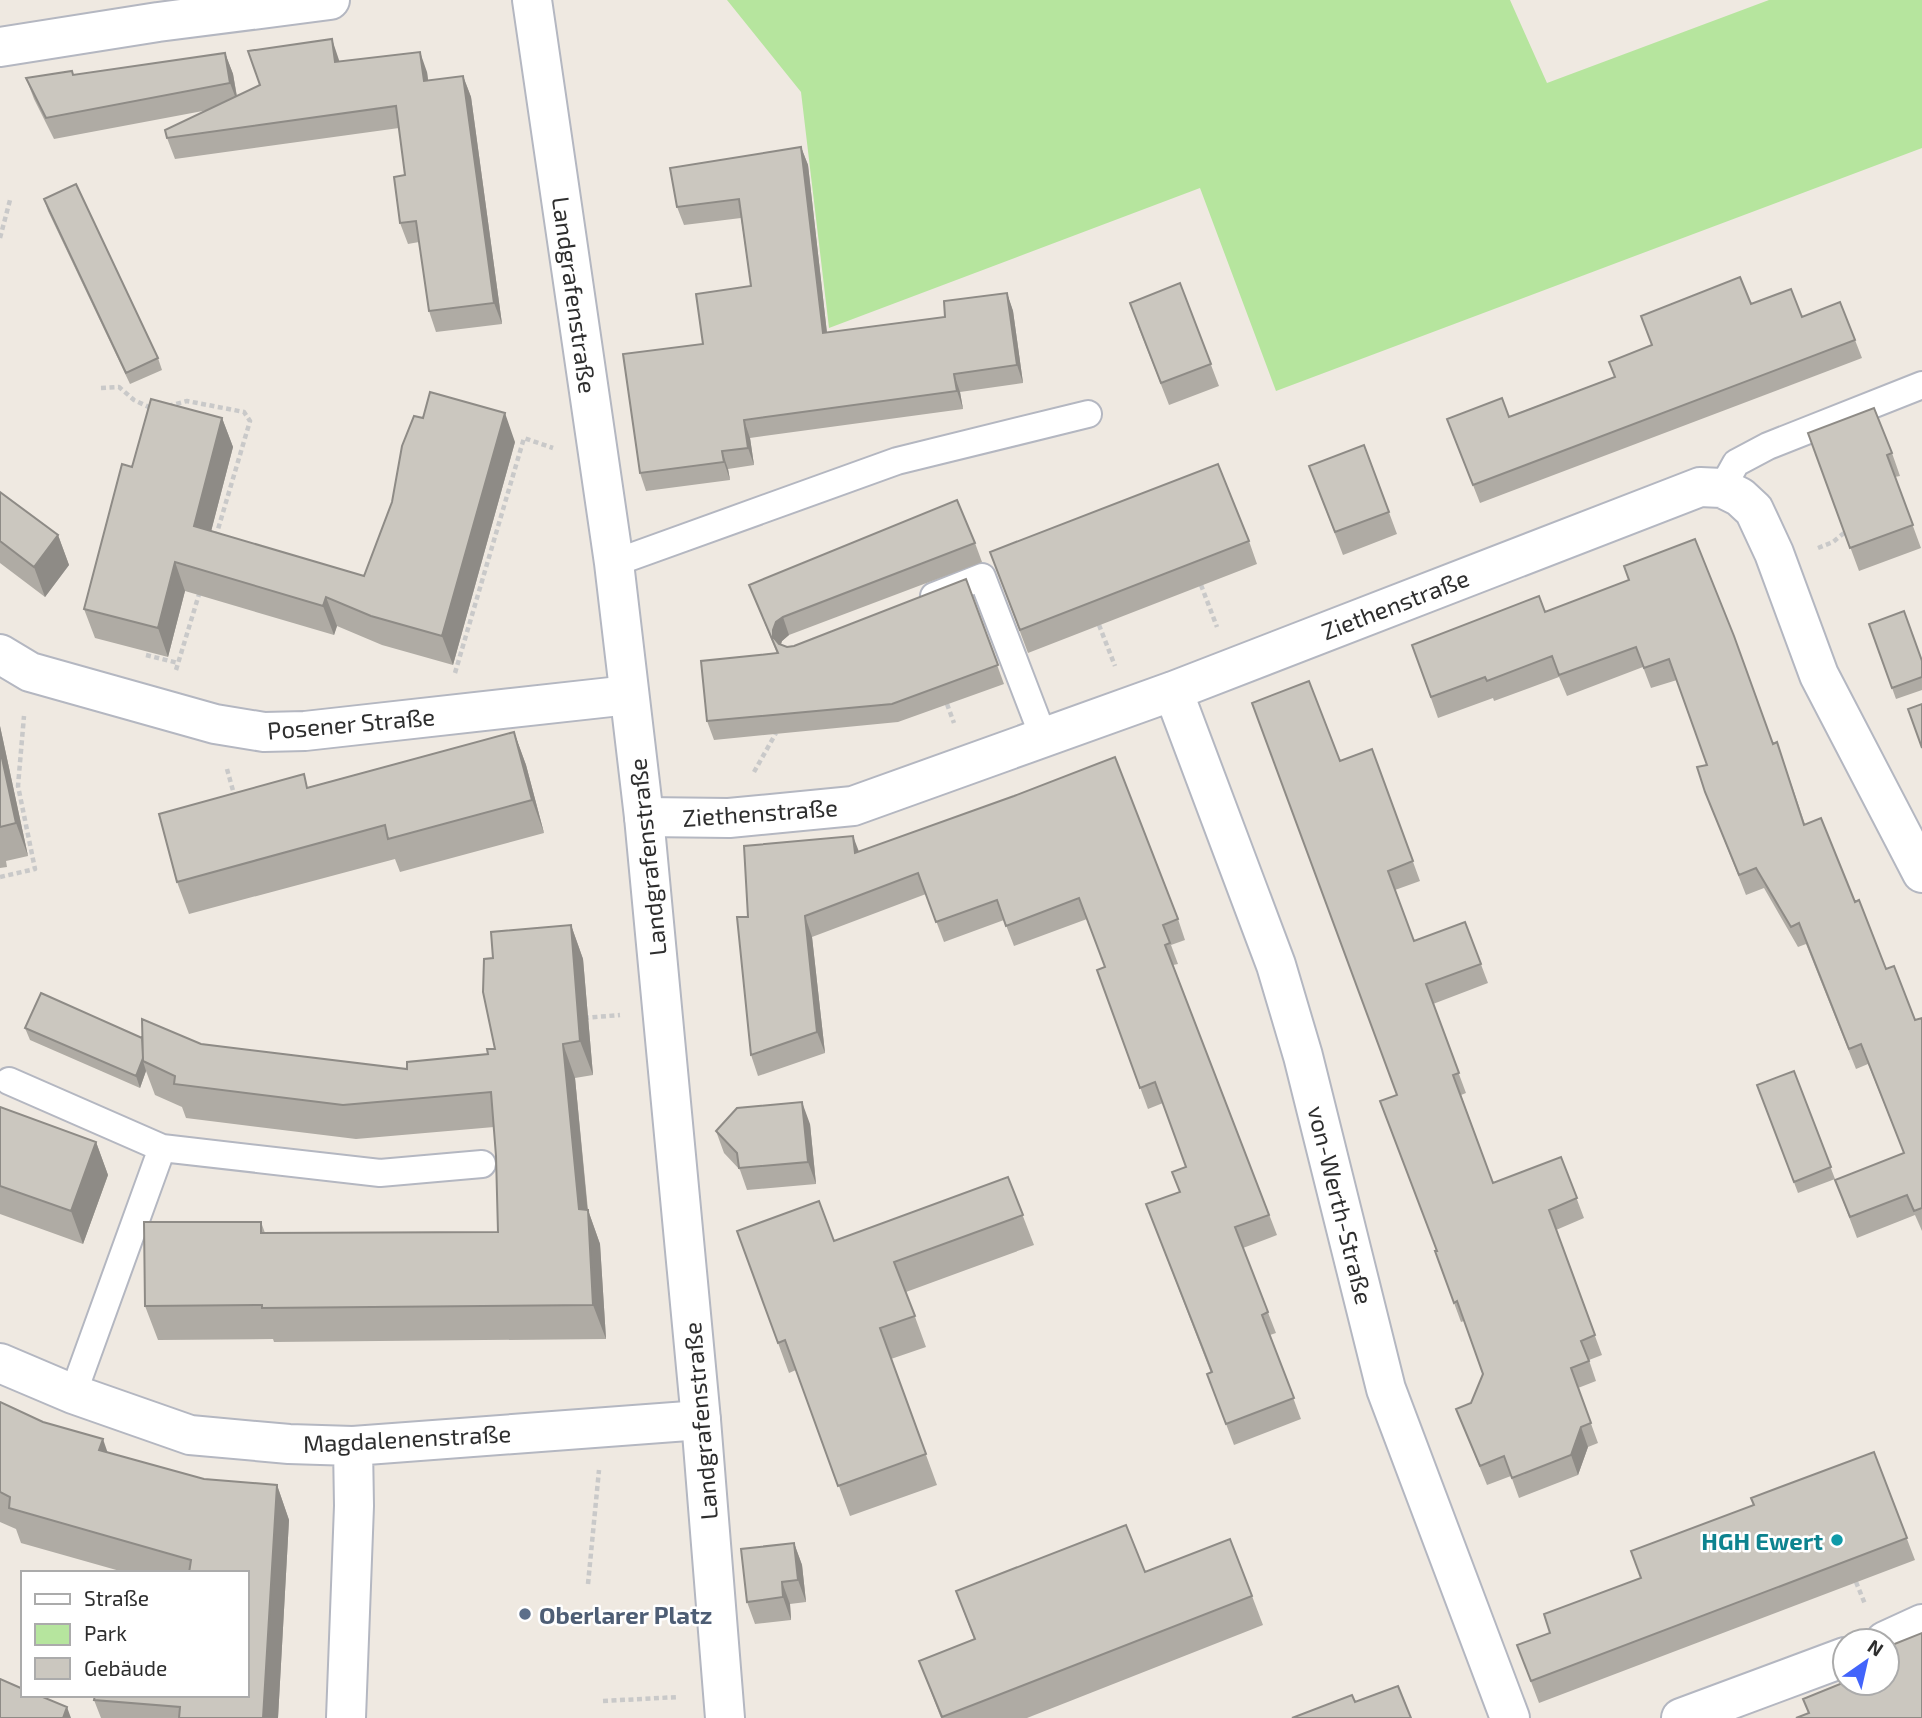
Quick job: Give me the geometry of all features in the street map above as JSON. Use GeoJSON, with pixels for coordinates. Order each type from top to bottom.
{"type":"FeatureCollection","features":[{"type":"Feature","properties":{"kind":"street"},"geometry":{"type":"LineString","coordinates":[[0,47],[158,22],[330,0]]}},
{"type":"Feature","properties":{"kind":"street","name":"Landgrafenstraße"},"geometry":{"type":"LineString","coordinates":[[532,0],[614,564],[644,817],[701,1420],[724,1707]]}},
{"type":"Feature","properties":{"kind":"street","name":"Ziethenstraße"},"geometry":{"type":"LineString","coordinates":[[644,817],[729,818],[853,806],[1173,691],[1700,487],[1722,488]]}},
{"type":"Feature","properties":{"kind":"street"},"geometry":{"type":"LineString","coordinates":[[1722,488],[1754,510],[1774,553],[1819,675],[1922,873]]}},
{"type":"Feature","properties":{"kind":"street","name":"Posener Straße"},"geometry":{"type":"LineString","coordinates":[[15,663],[215,724],[264,732],[305,732],[629,695]]}},
{"type":"Feature","properties":{"kind":"street","name":"von-Werth-Straße"},"geometry":{"type":"LineString","coordinates":[[1173,691],[1280,978],[1307,1069],[1386,1389],[1510,1718]]}},
{"type":"Feature","properties":{"kind":"street","name":"Magdalenenstraße"},"geometry":{"type":"LineString","coordinates":[[0,1363],[74,1394],[190,1435],[289,1444],[353,1446],[701,1420]]}},
{"type":"Feature","properties":{"kind":"street"},"geometry":{"type":"LineString","coordinates":[[346,1718],[354,1506],[353,1446]]}},
{"type":"Feature","properties":{"kind":"street"},"geometry":{"type":"LineString","coordinates":[[1901,1634],[1922,1624]]}},
{"type":"Feature","properties":{"kind":"street"},"geometry":{"type":"LineString","coordinates":[[1681,1718],[1831,1662]]}},
{"type":"Feature","properties":{"kind":"lane"},"geometry":{"type":"LineString","coordinates":[[1722,488],[1736,463],[1768,446],[1922,385]]}},
{"type":"Feature","properties":{"kind":"lane"},"geometry":{"type":"LineString","coordinates":[[614,564],[897,461],[1088,414]]}},
{"type":"Feature","properties":{"kind":"lane"},"geometry":{"type":"LineString","coordinates":[[907,606],[982,577],[1043,736]]}},
{"type":"Feature","properties":{"kind":"lane"},"geometry":{"type":"LineString","coordinates":[[9,1081],[162,1148],[380,1172],[482,1164]]}},
{"type":"Feature","properties":{"kind":"lane"},"geometry":{"type":"LineString","coordinates":[[74,1394],[162,1148]]}},
{"type":"Feature","properties":{"kind":"path"},"geometry":{"type":"LineString","coordinates":[[0,238],[10,200]]}},
{"type":"Feature","properties":{"kind":"path"},"geometry":{"type":"LineString","coordinates":[[0,209],[7,211]]}},
{"type":"Feature","properties":{"kind":"path"},"geometry":{"type":"LineString","coordinates":[[101,388],[119,387],[134,400],[155,410]]}},
{"type":"Feature","properties":{"kind":"path"},"geometry":{"type":"LineString","coordinates":[[166,407],[187,401],[244,412],[250,421],[213,547]]}},
{"type":"Feature","properties":{"kind":"path"},"geometry":{"type":"LineString","coordinates":[[439,715],[457,667],[524,438],[600,464]]}},
{"type":"Feature","properties":{"kind":"path"},"geometry":{"type":"LineString","coordinates":[[495,496],[506,500]]}},
{"type":"Feature","properties":{"kind":"path"},"geometry":{"type":"LineString","coordinates":[[164,709],[201,585],[194,584]]}},
{"type":"Feature","properties":{"kind":"path"},"geometry":{"type":"LineString","coordinates":[[464,609],[472,612]]}},
{"type":"Feature","properties":{"kind":"path"},"geometry":{"type":"LineString","coordinates":[[146,655],[178,663]]}},
{"type":"Feature","properties":{"kind":"path"},"geometry":{"type":"LineString","coordinates":[[0,877],[35,869],[15,786],[15,663]]}},
{"type":"Feature","properties":{"kind":"path"},"geometry":{"type":"LineString","coordinates":[[215,724],[236,804]]}},
{"type":"Feature","properties":{"kind":"path"},"geometry":{"type":"LineString","coordinates":[[589,1584],[603,1426]]}},
{"type":"Feature","properties":{"kind":"path"},"geometry":{"type":"LineString","coordinates":[[603,1701],[724,1707]]}},
{"type":"Feature","properties":{"kind":"green space"},"geometry":{"type":"Polygon","coordinates":[[[727,0],[1510,0],[1547,83],[1769,0],[1922,0],[1922,148],[1276,391],[1200,188],[829,328],[801,92],[727,0]]]}},
{"type":"Feature","properties":{"kind":"building"},"geometry":{"type":"Polygon","coordinates":[[[332,39],[335,62],[420,52],[424,81],[463,76],[494,303],[429,311],[416,221],[400,223],[394,177],[405,175],[396,106],[167,138],[165,130],[260,85],[248,51],[332,39]]]}},
{"type":"Feature","properties":{"kind":"building"},"geometry":{"type":"Polygon","coordinates":[[[225,53],[230,83],[46,118],[26,78],[72,71],[73,75],[225,53]]]}},
{"type":"Feature","properties":{"kind":"building"},"geometry":{"type":"Polygon","coordinates":[[[801,147],[823,333],[945,317],[944,301],[1007,293],[1017,365],[954,374],[957,391],[744,420],[748,448],[722,451],[724,462],[640,473],[623,354],[703,344],[696,294],[751,286],[739,199],[677,207],[670,168],[801,147]]]}},
{"type":"Feature","properties":{"kind":"building"},"geometry":{"type":"Polygon","coordinates":[[[76,184],[158,358],[126,373],[44,199],[76,184]]]}},
{"type":"Feature","properties":{"kind":"building"},"geometry":{"type":"Polygon","coordinates":[[[1740,277],[1751,304],[1791,289],[1802,317],[1840,302],[1855,340],[1473,485],[1447,419],[1502,398],[1509,417],[1615,377],[1609,362],[1652,345],[1641,316],[1740,277]]]}},
{"type":"Feature","properties":{"kind":"building"},"geometry":{"type":"Polygon","coordinates":[[[1180,283],[1211,364],[1161,383],[1130,303],[1180,283]]]}},
{"type":"Feature","properties":{"kind":"building"},"geometry":{"type":"Polygon","coordinates":[[[430,392],[505,413],[442,636],[371,616],[326,597],[323,606],[175,562],[158,628],[84,609],[122,464],[132,467],[151,399],[222,418],[194,526],[364,576],[392,502],[402,446],[414,416],[423,418],[430,392]]]}},
{"type":"Feature","properties":{"kind":"building"},"geometry":{"type":"Polygon","coordinates":[[[1874,408],[1892,453],[1887,455],[1913,525],[1850,548],[1808,433],[1874,408]]]}},
{"type":"Feature","properties":{"kind":"building"},"geometry":{"type":"Polygon","coordinates":[[[1364,445],[1389,512],[1335,532],[1309,466],[1364,445]]]}},
{"type":"Feature","properties":{"kind":"building"},"geometry":{"type":"Polygon","coordinates":[[[1218,464],[1249,541],[1020,630],[990,552],[1218,464]]]}},
{"type":"Feature","properties":{"kind":"building"},"geometry":{"type":"Polygon","coordinates":[[[0,492],[58,535],[34,567],[0,541],[0,492]]]}},
{"type":"Feature","properties":{"kind":"building"},"geometry":{"type":"Polygon","coordinates":[[[957,500],[975,543],[783,617],[776,622],[773,637],[779,644],[794,646],[966,579],[998,665],[892,704],[707,721],[701,661],[778,653],[749,585],[957,500]]]}},
{"type":"Feature","properties":{"kind":"building"},"geometry":{"type":"Polygon","coordinates":[[[1695,539],[1773,744],[1777,742],[1804,825],[1821,818],[1855,902],[1859,900],[1886,969],[1894,966],[1915,1020],[1922,1018],[1922,1208],[1914,1211],[1907,1195],[1850,1217],[1835,1180],[1904,1153],[1861,1044],[1849,1049],[1799,923],[1791,927],[1756,868],[1739,875],[1705,792],[1697,767],[1707,765],[1669,659],[1644,668],[1636,647],[1559,675],[1552,656],[1487,681],[1485,677],[1431,697],[1412,645],[1539,596],[1545,612],[1629,580],[1624,566],[1695,539]]]}},
{"type":"Feature","properties":{"kind":"building"},"geometry":{"type":"Polygon","coordinates":[[[1904,611],[1922,661],[1922,677],[1892,688],[1869,624],[1904,611]]]}},
{"type":"Feature","properties":{"kind":"building"},"geometry":{"type":"Polygon","coordinates":[[[1309,681],[1340,761],[1372,749],[1413,861],[1388,871],[1414,941],[1465,922],[1481,964],[1426,984],[1459,1073],[1453,1075],[1493,1183],[1561,1157],[1577,1198],[1549,1210],[1595,1335],[1581,1341],[1589,1361],[1571,1368],[1591,1423],[1581,1427],[1571,1455],[1512,1478],[1504,1456],[1480,1466],[1456,1409],[1471,1403],[1483,1374],[1380,1101],[1397,1095],[1252,703],[1309,681]]]}},
{"type":"Feature","properties":{"kind":"building"},"geometry":{"type":"Polygon","coordinates":[[[1922,704],[1922,748],[1908,709],[1922,704]]]}},
{"type":"Feature","properties":{"kind":"building"},"geometry":{"type":"Polygon","coordinates":[[[514,732],[532,800],[388,839],[385,825],[177,882],[159,814],[304,774],[307,788],[514,732]]]}},
{"type":"Feature","properties":{"kind":"building"},"geometry":{"type":"Polygon","coordinates":[[[0,749],[16,823],[0,827],[0,749]]]}},
{"type":"Feature","properties":{"kind":"building"},"geometry":{"type":"Polygon","coordinates":[[[1115,757],[1178,919],[1163,925],[1170,943],[1165,945],[1269,1215],[1235,1227],[1268,1312],[1262,1315],[1294,1398],[1226,1424],[1207,1374],[1212,1372],[1146,1204],[1180,1192],[1172,1172],[1186,1167],[1155,1082],[1140,1088],[1097,970],[1105,967],[1079,898],[1006,926],[997,900],[936,922],[918,873],[805,916],[817,1032],[751,1055],[737,917],[748,917],[744,846],[853,836],[855,853],[1115,757]]]}},
{"type":"Feature","properties":{"kind":"building"},"geometry":{"type":"Polygon","coordinates":[[[571,925],[580,1041],[563,1044],[579,1209],[588,1210],[593,1305],[262,1308],[262,1305],[145,1306],[144,1222],[261,1222],[261,1233],[498,1232],[491,1092],[343,1105],[174,1084],[175,1076],[143,1061],[142,1019],[201,1044],[407,1069],[407,1062],[488,1054],[487,1049],[495,1049],[483,992],[484,959],[493,958],[491,932],[571,925]]]}},
{"type":"Feature","properties":{"kind":"building"},"geometry":{"type":"Polygon","coordinates":[[[41,993],[142,1038],[143,1058],[136,1076],[25,1028],[41,993]]]}},
{"type":"Feature","properties":{"kind":"building"},"geometry":{"type":"Polygon","coordinates":[[[1794,1071],[1831,1167],[1794,1182],[1757,1085],[1794,1071]]]}},
{"type":"Feature","properties":{"kind":"building"},"geometry":{"type":"Polygon","coordinates":[[[802,1102],[808,1162],[739,1168],[737,1153],[716,1131],[737,1108],[802,1102]]]}},
{"type":"Feature","properties":{"kind":"building"},"geometry":{"type":"Polygon","coordinates":[[[0,1107],[96,1142],[71,1211],[0,1186],[0,1107]]]}},
{"type":"Feature","properties":{"kind":"building"},"geometry":{"type":"Polygon","coordinates":[[[1008,1177],[1023,1215],[894,1262],[915,1316],[880,1328],[926,1454],[838,1486],[785,1340],[778,1343],[737,1231],[819,1201],[834,1241],[1008,1177]]]}},
{"type":"Feature","properties":{"kind":"building"},"geometry":{"type":"Polygon","coordinates":[[[0,1402],[43,1422],[103,1439],[99,1450],[204,1479],[277,1485],[263,1718],[179,1718],[180,1707],[94,1700],[95,1697],[248,1697],[248,1571],[189,1571],[191,1560],[9,1508],[10,1497],[0,1492],[0,1402]]]}},
{"type":"Feature","properties":{"kind":"building"},"geometry":{"type":"Polygon","coordinates":[[[1874,1452],[1907,1538],[1531,1681],[1517,1645],[1550,1633],[1544,1614],[1641,1578],[1631,1551],[1754,1505],[1751,1498],[1874,1452]]]}},
{"type":"Feature","properties":{"kind":"building"},"geometry":{"type":"Polygon","coordinates":[[[1126,1525],[1145,1572],[1230,1539],[1252,1596],[942,1717],[919,1661],[975,1639],[956,1591],[1126,1525]]]}},
{"type":"Feature","properties":{"kind":"building"},"geometry":{"type":"Polygon","coordinates":[[[794,1543],[798,1580],[782,1582],[783,1597],[747,1602],[741,1549],[794,1543]]]}},
{"type":"Feature","properties":{"kind":"building"},"geometry":{"type":"Polygon","coordinates":[[[1922,1633],[1922,1718],[1796,1718],[1809,1713],[1803,1699],[1831,1688],[1831,1697],[1901,1697],[1901,1641],[1922,1633]]]}},
{"type":"Feature","properties":{"kind":"building"},"geometry":{"type":"Polygon","coordinates":[[[0,1679],[21,1688],[21,1697],[43,1697],[67,1707],[63,1718],[0,1718],[0,1679]]]}},
{"type":"Feature","properties":{"kind":"building"},"geometry":{"type":"Polygon","coordinates":[[[1398,1686],[1411,1718],[1292,1718],[1352,1695],[1355,1702],[1398,1686]]]}},
{"type":"Feature","properties":{"kind":"place","name":"HGH Ewert"},"geometry":{"type":"Point","coordinates":[1837,1540]}},
{"type":"Feature","properties":{"kind":"place","name":"Oberlarer Platz"},"geometry":{"type":"Point","coordinates":[525,1614]}}]}
